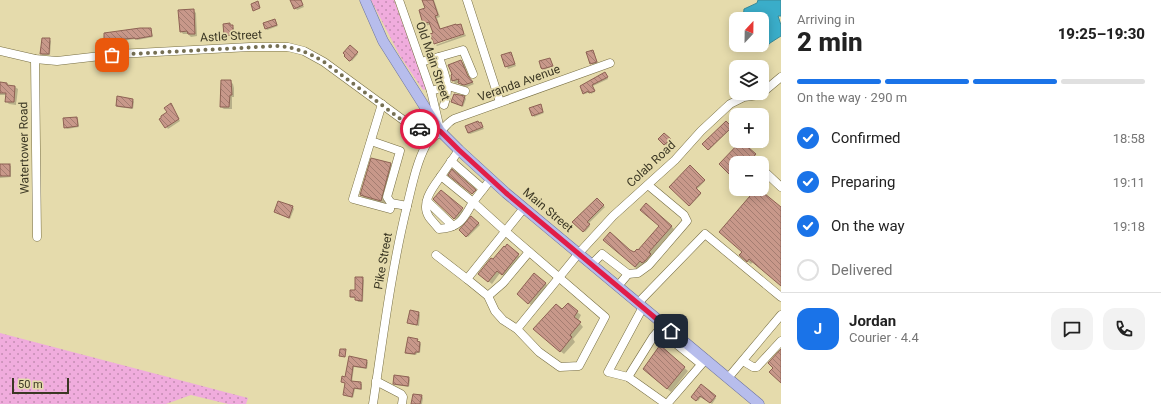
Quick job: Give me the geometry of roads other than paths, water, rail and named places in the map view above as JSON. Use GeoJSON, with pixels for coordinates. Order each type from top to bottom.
{"type":"FeatureCollection","features":[{"type":"Feature","properties":{"kind":"main road","name":"Main Street"},"geometry":{"type":"LineString","coordinates":[[365,0],[383,41],[440,131],[524,208],[580,253],[640,305],[661,327],[703,362],[728,378],[759,404]]}},
{"type":"Feature","properties":{"kind":"street","name":"Old Main Street"},"geometry":{"type":"LineString","coordinates":[[399,0],[422,62],[438,115],[440,131]]}},
{"type":"Feature","properties":{"kind":"street"},"geometry":{"type":"LineString","coordinates":[[467,0],[500,102]]}},
{"type":"Feature","properties":{"kind":"street","name":"Astle Street"},"geometry":{"type":"LineString","coordinates":[[0,51],[35,60],[66,61],[123,54],[250,47],[288,47],[299,49],[316,57],[341,73],[410,126],[428,131],[440,131]]}},
{"type":"Feature","properties":{"kind":"street"},"geometry":{"type":"LineString","coordinates":[[422,62],[463,50],[473,74]]}},
{"type":"Feature","properties":{"kind":"street"},"geometry":{"type":"LineString","coordinates":[[439,57],[448,86],[448,96],[444,105]]}},
{"type":"Feature","properties":{"kind":"street","name":"Watertower Road"},"geometry":{"type":"LineString","coordinates":[[35,60],[37,237]]}},
{"type":"Feature","properties":{"kind":"street","name":"Veranda Avenue"},"geometry":{"type":"LineString","coordinates":[[440,131],[448,122],[454,119],[610,63]]}},
{"type":"Feature","properties":{"kind":"street"},"geometry":{"type":"LineString","coordinates":[[769,87],[781,77]]}},
{"type":"Feature","properties":{"kind":"street"},"geometry":{"type":"LineString","coordinates":[[431,91],[448,86],[465,91]]}},
{"type":"Feature","properties":{"kind":"street","name":"Colab Road"},"geometry":{"type":"LineString","coordinates":[[517,329],[613,216],[675,160],[701,131],[730,104],[739,100]]}},
{"type":"Feature","properties":{"kind":"street"},"geometry":{"type":"LineString","coordinates":[[371,141],[400,152],[387,197],[391,203],[390,209],[352,200],[382,104]]}},
{"type":"Feature","properties":{"kind":"street","name":"Pike Street"},"geometry":{"type":"LineString","coordinates":[[373,404],[391,283],[407,206],[416,170],[423,152],[430,140],[440,131]]}},
{"type":"Feature","properties":{"kind":"street"},"geometry":{"type":"LineString","coordinates":[[459,150],[432,188],[427,201],[426,211],[439,229],[448,229],[462,222],[473,202],[491,179]]}},
{"type":"Feature","properties":{"kind":"street"},"geometry":{"type":"LineString","coordinates":[[451,161],[484,189]]}},
{"type":"Feature","properties":{"kind":"street"},"geometry":{"type":"LineString","coordinates":[[436,255],[488,296],[495,311],[503,320],[517,329],[539,352],[560,368],[579,366],[605,317],[441,176]]}},
{"type":"Feature","properties":{"kind":"street"},"geometry":{"type":"LineString","coordinates":[[769,176],[781,187]]}},
{"type":"Feature","properties":{"kind":"street"},"geometry":{"type":"LineString","coordinates":[[592,264],[602,254],[628,274],[638,273],[649,265],[687,221],[684,215],[648,185]]}},
{"type":"Feature","properties":{"kind":"street"},"geometry":{"type":"LineString","coordinates":[[427,201],[453,226]]}},
{"type":"Feature","properties":{"kind":"street"},"geometry":{"type":"LineString","coordinates":[[391,203],[407,206]]}},
{"type":"Feature","properties":{"kind":"street"},"geometry":{"type":"LineString","coordinates":[[467,279],[524,208]]}},
{"type":"Feature","properties":{"kind":"street"},"geometry":{"type":"LineString","coordinates":[[703,362],[666,404],[628,377],[608,372],[640,305],[705,234],[781,297]]}},
{"type":"Feature","properties":{"kind":"street"},"geometry":{"type":"LineString","coordinates":[[488,296],[503,283],[528,252]]}},
{"type":"Feature","properties":{"kind":"street"},"geometry":{"type":"LineString","coordinates":[[618,286],[628,274]]}},
{"type":"Feature","properties":{"kind":"street"},"geometry":{"type":"LineString","coordinates":[[728,378],[781,315]]}},
{"type":"Feature","properties":{"kind":"street"},"geometry":{"type":"LineString","coordinates":[[628,377],[661,327]]}},
{"type":"Feature","properties":{"kind":"street"},"geometry":{"type":"LineString","coordinates":[[743,360],[753,367],[757,367],[781,341]]}},
{"type":"Feature","properties":{"kind":"street"},"geometry":{"type":"LineString","coordinates":[[376,381],[401,394],[403,397],[402,404]]}},
{"type":"Feature","properties":{"kind":"water"},"geometry":{"type":"Polygon","coordinates":[[[758,0],[781,0],[781,16],[778,16],[781,25],[781,36],[769,44],[769,12],[744,12],[744,9],[757,3],[758,0]]]}}]}
